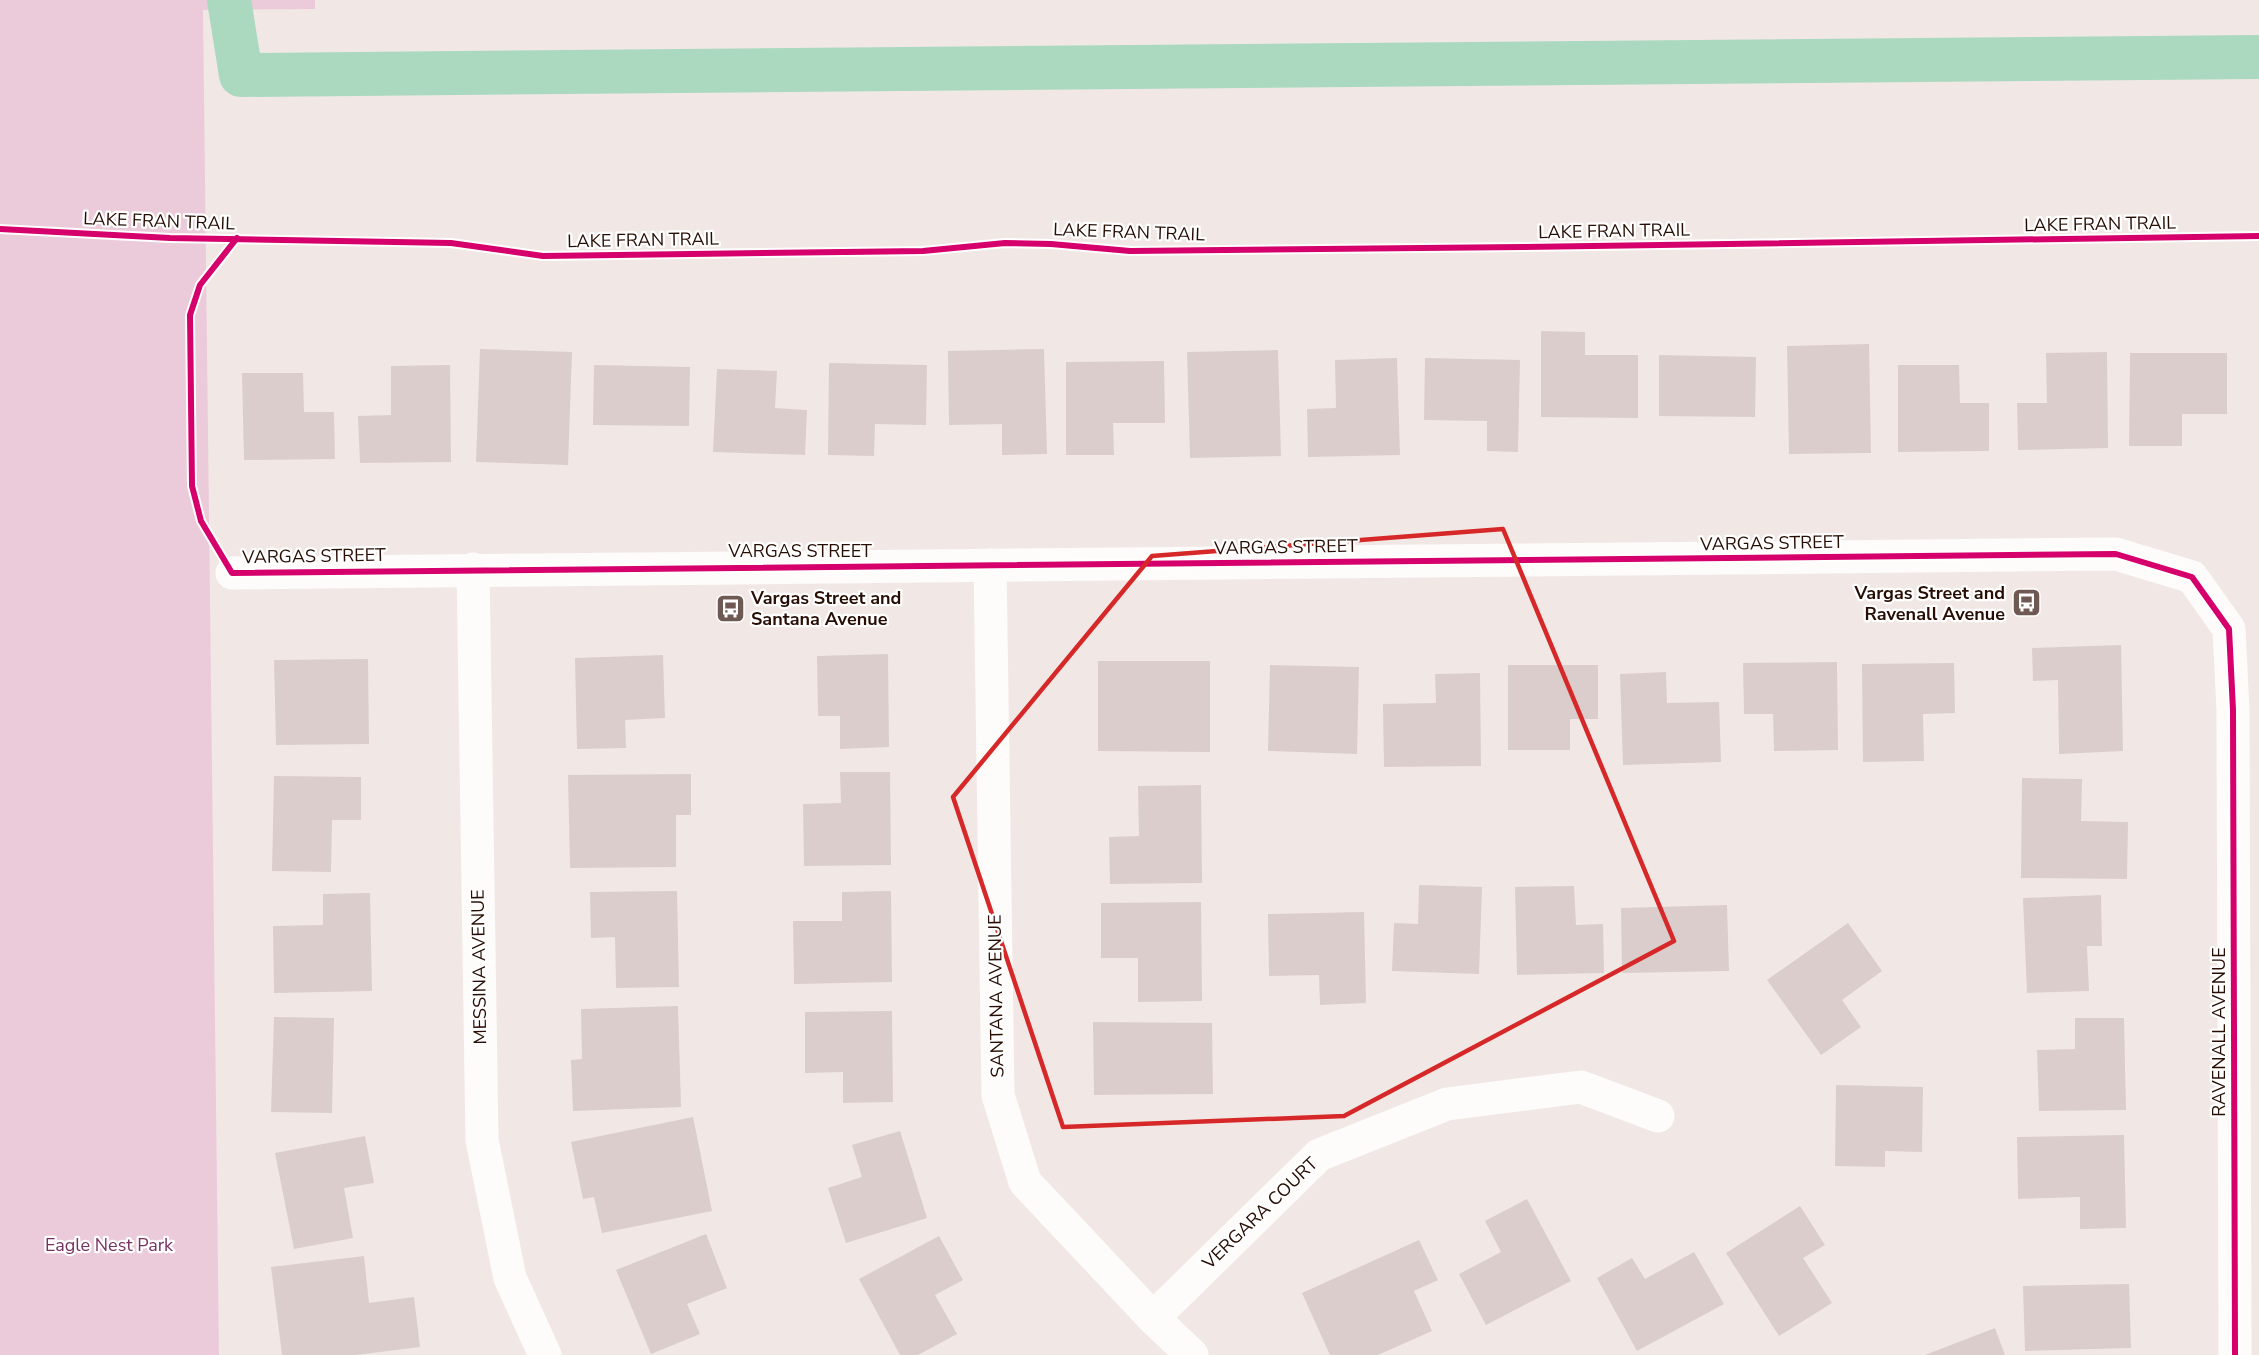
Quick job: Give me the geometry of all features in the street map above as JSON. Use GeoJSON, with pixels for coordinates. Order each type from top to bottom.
{"type":"FeatureCollection","features":[{"type":"Feature","properties":{"kind":"street","name":"VARGAS STREET"},"geometry":{"type":"LineString","coordinates":[[231,573],[2116,555],[2192,577],[2229,629],[2234,710]]}},
{"type":"Feature","properties":{"kind":"street","name":"SANTANA AVENUE"},"geometry":{"type":"LineString","coordinates":[[990,565],[998,1095],[1025,1182],[1192,1355]]}},
{"type":"Feature","properties":{"kind":"street","name":"MESSINA AVENUE"},"geometry":{"type":"LineString","coordinates":[[474,569],[482,1140],[510,1278],[545,1355]]}},
{"type":"Feature","properties":{"kind":"street","name":"RAVENALL AVENUE"},"geometry":{"type":"LineString","coordinates":[[2234,710],[2235,1355]]}},
{"type":"Feature","properties":{"kind":"street","name":"VERGARA COURT"},"geometry":{"type":"LineString","coordinates":[[1154,1318],[1319,1155],[1447,1104],[1581,1087],[1658,1116]]}},
{"type":"Feature","properties":{"kind":"highlighted area"},"geometry":{"type":"Polygon","coordinates":[[[1503,529],[1674,941],[1344,1116],[1063,1127],[953,797],[1152,556],[1503,529]]]}},
{"type":"Feature","properties":{"kind":"green space","name":"Eagle Nest Park"},"geometry":{"type":"Polygon","coordinates":[[[0,0],[315,0],[315,9],[203,10],[219,1355],[0,1355],[0,0]]]}},
{"type":"Feature","properties":{"kind":"building"},"geometry":{"type":"Polygon","coordinates":[[[1541,331],[1585,332],[1585,355],[1638,355],[1638,418],[1541,417],[1541,331]]]}},
{"type":"Feature","properties":{"kind":"building"},"geometry":{"type":"Polygon","coordinates":[[[1869,344],[1871,453],[1789,454],[1787,346],[1869,344]]]}},
{"type":"Feature","properties":{"kind":"building"},"geometry":{"type":"Polygon","coordinates":[[[480,349],[572,352],[568,465],[476,462],[480,349]]]}},
{"type":"Feature","properties":{"kind":"building"},"geometry":{"type":"Polygon","coordinates":[[[1044,349],[1047,454],[1002,455],[1002,424],[949,425],[948,351],[1044,349]]]}},
{"type":"Feature","properties":{"kind":"building"},"geometry":{"type":"Polygon","coordinates":[[[1278,350],[1281,456],[1190,458],[1187,352],[1278,350]]]}},
{"type":"Feature","properties":{"kind":"building"},"geometry":{"type":"Polygon","coordinates":[[[2107,352],[2108,448],[2018,450],[2017,403],[2047,403],[2046,353],[2107,352]]]}},
{"type":"Feature","properties":{"kind":"building"},"geometry":{"type":"Polygon","coordinates":[[[2130,353],[2227,353],[2227,414],[2182,414],[2182,446],[2129,446],[2130,353]]]}},
{"type":"Feature","properties":{"kind":"building"},"geometry":{"type":"Polygon","coordinates":[[[1659,355],[1756,357],[1755,417],[1659,416],[1659,355]]]}},
{"type":"Feature","properties":{"kind":"building"},"geometry":{"type":"Polygon","coordinates":[[[1397,358],[1400,455],[1308,457],[1307,409],[1336,408],[1335,360],[1397,358]]]}},
{"type":"Feature","properties":{"kind":"building"},"geometry":{"type":"Polygon","coordinates":[[[1425,358],[1520,360],[1518,452],[1487,451],[1487,421],[1424,420],[1425,358]]]}},
{"type":"Feature","properties":{"kind":"building"},"geometry":{"type":"Polygon","coordinates":[[[1164,361],[1165,423],[1113,423],[1114,455],[1066,455],[1066,362],[1164,361]]]}},
{"type":"Feature","properties":{"kind":"building"},"geometry":{"type":"Polygon","coordinates":[[[829,363],[927,365],[926,425],[875,424],[874,456],[828,455],[829,363]]]}},
{"type":"Feature","properties":{"kind":"building"},"geometry":{"type":"Polygon","coordinates":[[[450,365],[451,462],[360,463],[358,416],[391,415],[391,366],[450,365]]]}},
{"type":"Feature","properties":{"kind":"building"},"geometry":{"type":"Polygon","coordinates":[[[594,365],[690,367],[689,426],[593,425],[594,365]]]}},
{"type":"Feature","properties":{"kind":"building"},"geometry":{"type":"Polygon","coordinates":[[[1898,365],[1959,365],[1960,403],[1989,403],[1989,451],[1898,452],[1898,365]]]}},
{"type":"Feature","properties":{"kind":"building"},"geometry":{"type":"Polygon","coordinates":[[[717,369],[777,371],[775,408],[807,410],[805,455],[713,452],[717,369]]]}},
{"type":"Feature","properties":{"kind":"building"},"geometry":{"type":"Polygon","coordinates":[[[242,373],[303,373],[304,412],[334,412],[335,459],[244,460],[242,373]]]}},
{"type":"Feature","properties":{"kind":"building"},"geometry":{"type":"Polygon","coordinates":[[[2121,645],[2123,751],[2059,754],[2058,680],[2033,681],[2032,648],[2121,645]]]}},
{"type":"Feature","properties":{"kind":"building"},"geometry":{"type":"Polygon","coordinates":[[[888,654],[889,747],[840,749],[840,716],[818,716],[817,656],[888,654]]]}},
{"type":"Feature","properties":{"kind":"building"},"geometry":{"type":"Polygon","coordinates":[[[663,655],[665,718],[625,720],[626,748],[577,749],[575,658],[663,655]]]}},
{"type":"Feature","properties":{"kind":"building"},"geometry":{"type":"Polygon","coordinates":[[[368,659],[369,744],[276,745],[274,660],[368,659]]]}},
{"type":"Feature","properties":{"kind":"building"},"geometry":{"type":"Polygon","coordinates":[[[1098,661],[1210,661],[1210,752],[1098,751],[1098,661]]]}},
{"type":"Feature","properties":{"kind":"building"},"geometry":{"type":"Polygon","coordinates":[[[1837,662],[1838,750],[1774,751],[1773,714],[1744,714],[1743,663],[1837,662]]]}},
{"type":"Feature","properties":{"kind":"building"},"geometry":{"type":"Polygon","coordinates":[[[1954,663],[1955,713],[1923,714],[1924,761],[1863,762],[1862,664],[1954,663]]]}},
{"type":"Feature","properties":{"kind":"building"},"geometry":{"type":"Polygon","coordinates":[[[1270,665],[1359,667],[1357,754],[1268,751],[1270,665]]]}},
{"type":"Feature","properties":{"kind":"building"},"geometry":{"type":"Polygon","coordinates":[[[1508,665],[1598,665],[1598,719],[1570,719],[1570,750],[1508,750],[1508,665]]]}},
{"type":"Feature","properties":{"kind":"building"},"geometry":{"type":"Polygon","coordinates":[[[1666,672],[1667,703],[1719,702],[1721,762],[1623,765],[1620,674],[1666,672]]]}},
{"type":"Feature","properties":{"kind":"building"},"geometry":{"type":"Polygon","coordinates":[[[1480,673],[1481,766],[1384,767],[1383,704],[1436,703],[1435,674],[1480,673]]]}},
{"type":"Feature","properties":{"kind":"building"},"geometry":{"type":"Polygon","coordinates":[[[840,772],[890,772],[891,865],[804,866],[803,804],[841,803],[840,772]]]}},
{"type":"Feature","properties":{"kind":"building"},"geometry":{"type":"Polygon","coordinates":[[[691,774],[691,815],[676,815],[676,867],[570,868],[568,775],[691,774]]]}},
{"type":"Feature","properties":{"kind":"building"},"geometry":{"type":"Polygon","coordinates":[[[274,776],[361,777],[361,820],[332,820],[331,872],[272,871],[274,776]]]}},
{"type":"Feature","properties":{"kind":"building"},"geometry":{"type":"Polygon","coordinates":[[[2022,778],[2082,779],[2081,821],[2128,822],[2127,879],[2021,878],[2022,778]]]}},
{"type":"Feature","properties":{"kind":"building"},"geometry":{"type":"Polygon","coordinates":[[[1201,785],[1202,883],[1110,884],[1109,837],[1139,836],[1138,786],[1201,785]]]}},
{"type":"Feature","properties":{"kind":"building"},"geometry":{"type":"Polygon","coordinates":[[[1419,885],[1482,887],[1479,974],[1392,971],[1394,923],[1418,924],[1419,885]]]}},
{"type":"Feature","properties":{"kind":"building"},"geometry":{"type":"Polygon","coordinates":[[[1574,886],[1576,925],[1603,924],[1604,973],[1517,975],[1515,887],[1574,886]]]}},
{"type":"Feature","properties":{"kind":"building"},"geometry":{"type":"Polygon","coordinates":[[[677,891],[679,987],[616,988],[615,937],[591,938],[590,892],[677,891]]]}},
{"type":"Feature","properties":{"kind":"building"},"geometry":{"type":"Polygon","coordinates":[[[891,891],[892,982],[794,984],[793,921],[842,921],[842,892],[891,891]]]}},
{"type":"Feature","properties":{"kind":"building"},"geometry":{"type":"Polygon","coordinates":[[[370,893],[372,991],[274,993],[273,926],[323,925],[323,894],[370,893]]]}},
{"type":"Feature","properties":{"kind":"building"},"geometry":{"type":"Polygon","coordinates":[[[2101,895],[2102,946],[2087,946],[2089,991],[2027,993],[2023,898],[2101,895]]]}},
{"type":"Feature","properties":{"kind":"building"},"geometry":{"type":"Polygon","coordinates":[[[1201,902],[1202,1001],[1138,1002],[1138,958],[1101,958],[1101,903],[1201,902]]]}},
{"type":"Feature","properties":{"kind":"building"},"geometry":{"type":"Polygon","coordinates":[[[1727,905],[1729,971],[1622,973],[1621,908],[1727,905]]]}},
{"type":"Feature","properties":{"kind":"building"},"geometry":{"type":"Polygon","coordinates":[[[1364,912],[1366,1003],[1320,1005],[1319,975],[1269,976],[1268,914],[1364,912]]]}},
{"type":"Feature","properties":{"kind":"building"},"geometry":{"type":"Polygon","coordinates":[[[1848,923],[1882,971],[1842,1000],[1861,1027],[1821,1055],[1767,980],[1848,923]]]}},
{"type":"Feature","properties":{"kind":"building"},"geometry":{"type":"Polygon","coordinates":[[[678,1006],[681,1107],[573,1111],[571,1060],[582,1059],[581,1009],[678,1006]]]}},
{"type":"Feature","properties":{"kind":"building"},"geometry":{"type":"Polygon","coordinates":[[[892,1011],[893,1102],[843,1103],[843,1072],[805,1073],[805,1012],[892,1011]]]}},
{"type":"Feature","properties":{"kind":"building"},"geometry":{"type":"Polygon","coordinates":[[[274,1017],[334,1018],[332,1113],[271,1112],[274,1017]]]}},
{"type":"Feature","properties":{"kind":"building"},"geometry":{"type":"Polygon","coordinates":[[[2075,1018],[2124,1018],[2126,1110],[2039,1111],[2037,1050],[2075,1049],[2075,1018]]]}},
{"type":"Feature","properties":{"kind":"building"},"geometry":{"type":"Polygon","coordinates":[[[1093,1022],[1212,1023],[1213,1094],[1094,1095],[1093,1022]]]}},
{"type":"Feature","properties":{"kind":"building"},"geometry":{"type":"Polygon","coordinates":[[[1836,1085],[1923,1087],[1922,1152],[1885,1151],[1885,1167],[1835,1166],[1836,1085]]]}},
{"type":"Feature","properties":{"kind":"building"},"geometry":{"type":"Polygon","coordinates":[[[693,1117],[712,1211],[602,1233],[594,1197],[583,1199],[571,1142],[693,1117]]]}},
{"type":"Feature","properties":{"kind":"building"},"geometry":{"type":"Polygon","coordinates":[[[900,1131],[927,1218],[846,1243],[828,1188],[862,1177],[852,1145],[900,1131]]]}},
{"type":"Feature","properties":{"kind":"building"},"geometry":{"type":"Polygon","coordinates":[[[2124,1135],[2126,1228],[2080,1229],[2080,1197],[2018,1199],[2017,1137],[2124,1135]]]}},
{"type":"Feature","properties":{"kind":"building"},"geometry":{"type":"Polygon","coordinates":[[[365,1136],[374,1183],[344,1188],[353,1238],[294,1249],[275,1153],[365,1136]]]}},
{"type":"Feature","properties":{"kind":"building"},"geometry":{"type":"Polygon","coordinates":[[[1527,1199],[1571,1281],[1486,1325],[1459,1274],[1501,1252],[1485,1221],[1527,1199]]]}},
{"type":"Feature","properties":{"kind":"building"},"geometry":{"type":"Polygon","coordinates":[[[1800,1206],[1825,1245],[1803,1258],[1832,1303],[1779,1336],[1726,1253],[1800,1206]]]}},
{"type":"Feature","properties":{"kind":"building"},"geometry":{"type":"Polygon","coordinates":[[[706,1234],[727,1288],[687,1304],[700,1334],[651,1354],[616,1270],[706,1234]]]}},
{"type":"Feature","properties":{"kind":"building"},"geometry":{"type":"Polygon","coordinates":[[[939,1236],[963,1280],[935,1295],[957,1334],[918,1355],[900,1355],[859,1279],[939,1236]]]}},
{"type":"Feature","properties":{"kind":"building"},"geometry":{"type":"Polygon","coordinates":[[[1419,1240],[1438,1280],[1414,1291],[1432,1331],[1378,1355],[1330,1355],[1302,1293],[1419,1240]]]}},
{"type":"Feature","properties":{"kind":"building"},"geometry":{"type":"Polygon","coordinates":[[[1694,1252],[1724,1304],[1637,1351],[1597,1278],[1632,1258],[1645,1279],[1694,1252]]]}},
{"type":"Feature","properties":{"kind":"building"},"geometry":{"type":"Polygon","coordinates":[[[364,1256],[369,1303],[414,1297],[420,1347],[356,1355],[282,1355],[271,1267],[364,1256]]]}},
{"type":"Feature","properties":{"kind":"building"},"geometry":{"type":"Polygon","coordinates":[[[2129,1284],[2131,1348],[2025,1351],[2023,1286],[2129,1284]]]}},
{"type":"Feature","properties":{"kind":"building"},"geometry":{"type":"Polygon","coordinates":[[[1995,1328],[2005,1355],[1925,1355],[1995,1328]]]}},
{"type":"Feature","properties":{"kind":"waterway"},"geometry":{"type":"LineString","coordinates":[[229,0],[241,75],[2259,57]]}},
{"type":"Feature","properties":{"kind":"cycle path","name":"LAKE FRAN TRAIL"},"geometry":{"type":"LineString","coordinates":[[0,229],[170,238],[451,243],[543,256],[923,251],[1005,243],[1051,244],[1130,251],[2259,236]]}},
{"type":"Feature","properties":{"kind":"cycle path","name":"LAKE FRAN TRAIL"},"geometry":{"type":"LineString","coordinates":[[237,238],[200,285],[190,315],[192,486],[201,521],[232,573],[2116,554],[2192,577],[2229,629],[2233,710],[2235,1355]]}},
{"type":"Feature","properties":{"kind":"place","name":"Vargas Street and Ravenall Avenue"},"geometry":{"type":"Point","coordinates":[2026,603]}},
{"type":"Feature","properties":{"kind":"place","name":"Vargas Street and Santana Avenue"},"geometry":{"type":"Point","coordinates":[730,608]}}]}
